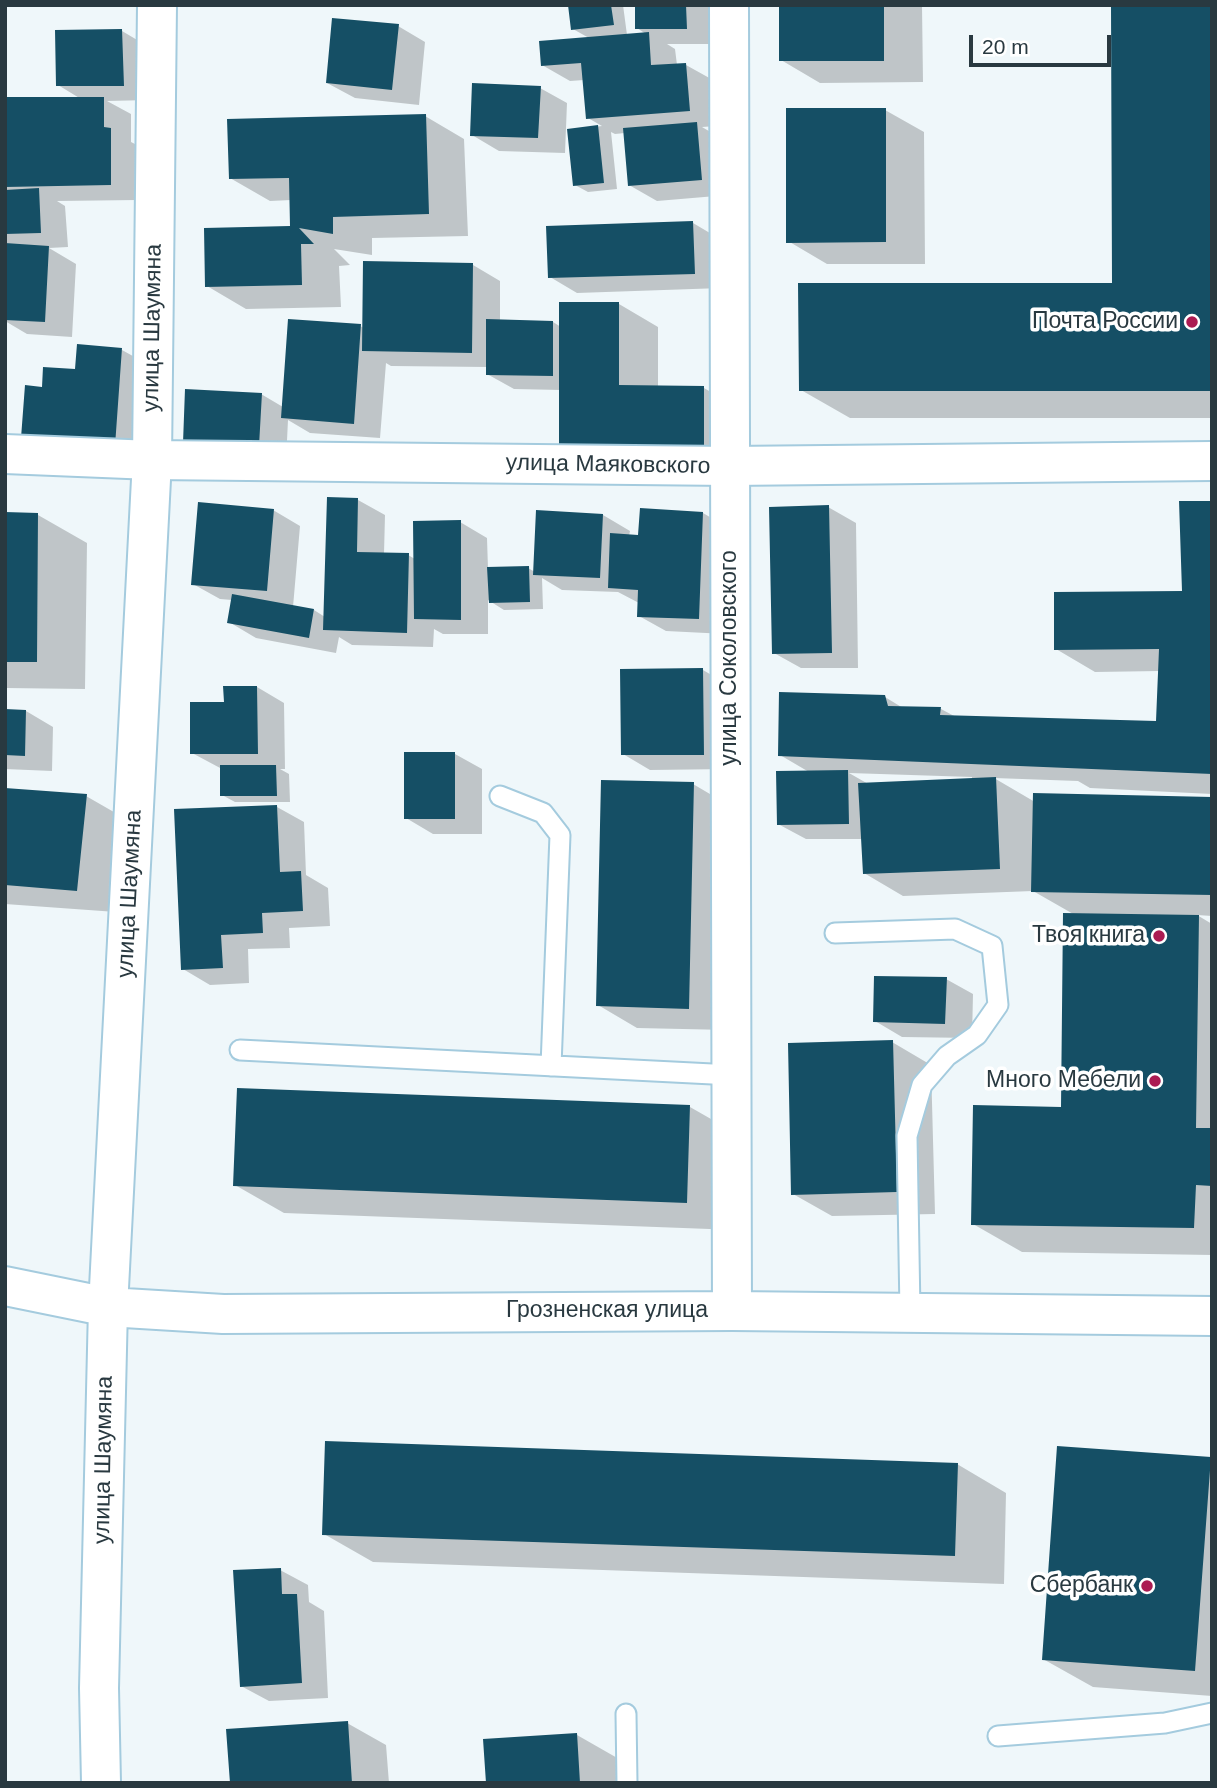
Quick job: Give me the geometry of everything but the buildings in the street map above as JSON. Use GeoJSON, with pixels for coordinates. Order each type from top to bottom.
{"type":"FeatureCollection","features":[{"type":"Feature","properties":{"kind":"street","name":"улица Шаумяна"},"geometry":{"type":"LineString","coordinates":[[101,1783],[99,1688],[108,1307],[152,460],[157,5]]}},
{"type":"Feature","properties":{"kind":"street","name":"улица Соколовского"},"geometry":{"type":"LineString","coordinates":[[729,5],[732,1311]]}},
{"type":"Feature","properties":{"kind":"street","name":"улица Маяковского"},"geometry":{"type":"LineString","coordinates":[[5,454],[152,460],[730,466],[1212,461]]}},
{"type":"Feature","properties":{"kind":"street","name":"Грозненская улица"},"geometry":{"type":"LineString","coordinates":[[5,1286],[108,1307],[223,1314],[732,1311],[1212,1316]]}},
{"type":"Feature","properties":{"kind":"lane"},"geometry":{"type":"LineString","coordinates":[[500,796],[543,813],[560,835],[551,1066]]}},
{"type":"Feature","properties":{"kind":"lane"},"geometry":{"type":"LineString","coordinates":[[835,933],[955,929],[992,946],[998,1005],[976,1035],[947,1055],[922,1085],[907,1136],[910,1312]]}},
{"type":"Feature","properties":{"kind":"lane"},"geometry":{"type":"LineString","coordinates":[[240,1050],[732,1075]]}},
{"type":"Feature","properties":{"kind":"lane"},"geometry":{"type":"LineString","coordinates":[[998,1736],[1165,1723],[1212,1713]]}},
{"type":"Feature","properties":{"kind":"lane"},"geometry":{"type":"LineString","coordinates":[[626,1714],[627,1783]]}},
{"type":"Feature","properties":{"kind":"place","name":"Почта России"},"geometry":{"type":"Point","coordinates":[1192,322]}},
{"type":"Feature","properties":{"kind":"place","name":"Твоя книга"},"geometry":{"type":"Point","coordinates":[1159,936]}},
{"type":"Feature","properties":{"kind":"place","name":"Много Мебели"},"geometry":{"type":"Point","coordinates":[1155,1081]}},
{"type":"Feature","properties":{"kind":"place","name":"Сбербанк"},"geometry":{"type":"Point","coordinates":[1147,1586]}}]}
